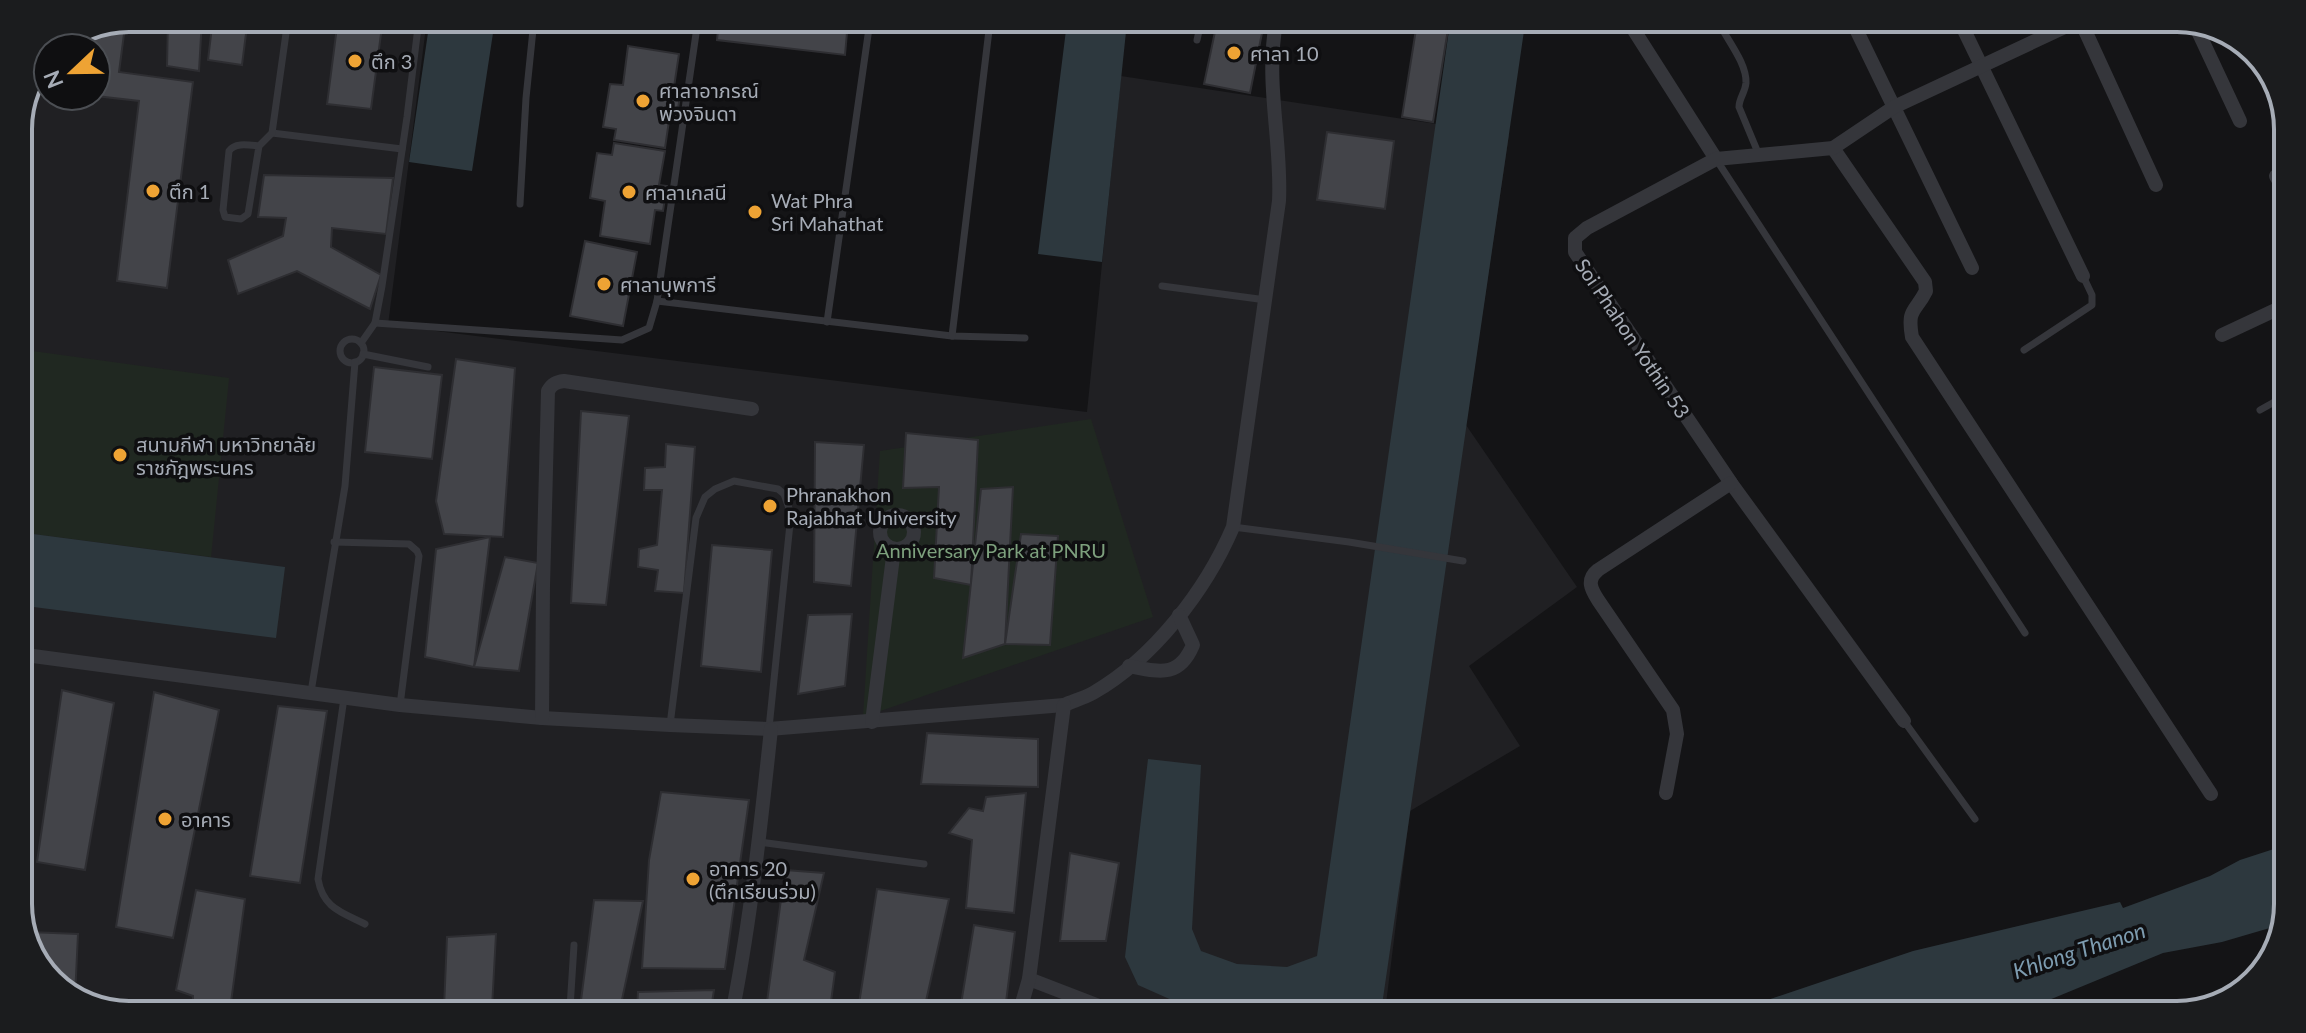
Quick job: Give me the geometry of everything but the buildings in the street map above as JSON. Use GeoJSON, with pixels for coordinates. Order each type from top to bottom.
{"type":"FeatureCollection","features":[{"type":"Feature","properties":{"kind":"street"},"geometry":{"type":"LineString","coordinates":[[32,655],[400,705],[542,718],[770,729],[1064,705],[1093,693],[1164,634],[1216,564],[1233,527],[1279,201],[1281,168],[1272,67],[1275,32]]}},
{"type":"Feature","properties":{"kind":"street"},"geometry":{"type":"LineString","coordinates":[[1635,32],[1716,159]]}},
{"type":"Feature","properties":{"kind":"street"},"geometry":{"type":"LineString","coordinates":[[1857,32],[1972,268]]}},
{"type":"Feature","properties":{"kind":"street"},"geometry":{"type":"LineString","coordinates":[[1965,32],[2083,276]]}},
{"type":"Feature","properties":{"kind":"street","name":"Soi Phahon Yothin 53"},"geometry":{"type":"LineString","coordinates":[[1904,721],[1731,483],[1575,252],[1575,238],[1587,228],[1716,159],[1833,148],[1894,107],[2055,32]]}},
{"type":"Feature","properties":{"kind":"street"},"geometry":{"type":"LineString","coordinates":[[2086,32],[2156,185]]}},
{"type":"Feature","properties":{"kind":"street"},"geometry":{"type":"LineString","coordinates":[[2200,35],[2240,121]]}},
{"type":"Feature","properties":{"kind":"street"},"geometry":{"type":"LineString","coordinates":[[1833,148],[1925,282],[1926,291],[1912,309],[1909,323],[1912,337],[2211,794]]}},
{"type":"Feature","properties":{"kind":"street"},"geometry":{"type":"LineString","coordinates":[[2222,335],[2274,311]]}},
{"type":"Feature","properties":{"kind":"street"},"geometry":{"type":"LineString","coordinates":[[542,718],[548,391],[551,386],[564,381],[752,409]]}},
{"type":"Feature","properties":{"kind":"street"},"geometry":{"type":"LineString","coordinates":[[1666,793],[1677,734],[1673,710],[1589,584],[1598,570],[1731,483]]}},
{"type":"Feature","properties":{"kind":"street"},"geometry":{"type":"LineString","coordinates":[[872,722],[894,549]]}},
{"type":"Feature","properties":{"kind":"street"},"geometry":{"type":"LineString","coordinates":[[1129,666],[1169,671],[1181,665],[1193,645],[1179,615]]}},
{"type":"Feature","properties":{"kind":"street"},"geometry":{"type":"LineString","coordinates":[[1023,1001],[1029,979],[1064,705]]}},
{"type":"Feature","properties":{"kind":"street"},"geometry":{"type":"LineString","coordinates":[[735,1001],[759,842],[770,729]]}},
{"type":"Feature","properties":{"kind":"street"},"geometry":{"type":"LineString","coordinates":[[1029,979],[1086,1001]]}},
{"type":"Feature","properties":{"kind":"lane"},"geometry":{"type":"LineString","coordinates":[[259,146],[237,145],[229,151],[223,210],[225,217],[241,219],[248,214],[259,146],[272,133],[286,32]]}},
{"type":"Feature","properties":{"kind":"lane"},"geometry":{"type":"LineString","coordinates":[[363,354],[361,343],[375,323],[417,32]]}},
{"type":"Feature","properties":{"kind":"lane"},"geometry":{"type":"LineString","coordinates":[[520,204],[533,32]]}},
{"type":"Feature","properties":{"kind":"lane"},"geometry":{"type":"LineString","coordinates":[[375,323],[622,340],[649,328],[657,301],[696,32]]}},
{"type":"Feature","properties":{"kind":"lane"},"geometry":{"type":"LineString","coordinates":[[827,322],[868,32]]}},
{"type":"Feature","properties":{"kind":"lane"},"geometry":{"type":"LineString","coordinates":[[952,336],[989,32]]}},
{"type":"Feature","properties":{"kind":"lane"},"geometry":{"type":"LineString","coordinates":[[1197,40],[1199,32]]}},
{"type":"Feature","properties":{"kind":"lane"},"geometry":{"type":"LineString","coordinates":[[1724,32],[1746,79],[1739,107],[1759,155]]}},
{"type":"Feature","properties":{"kind":"lane"},"geometry":{"type":"LineString","coordinates":[[272,133],[402,149]]}},
{"type":"Feature","properties":{"kind":"lane"},"geometry":{"type":"LineString","coordinates":[[1716,159],[2025,633]]}},
{"type":"Feature","properties":{"kind":"lane"},"geometry":{"type":"LineString","coordinates":[[2024,350],[2092,305],[2092,295],[2083,276]]}},
{"type":"Feature","properties":{"kind":"lane"},"geometry":{"type":"LineString","coordinates":[[1162,286],[1266,300]]}},
{"type":"Feature","properties":{"kind":"lane"},"geometry":{"type":"LineString","coordinates":[[657,301],[952,336],[1025,338]]}},
{"type":"Feature","properties":{"kind":"lane"},"geometry":{"type":"LineString","coordinates":[[355,362],[344,360],[340,349],[347,340],[355,339],[361,343]]}},
{"type":"Feature","properties":{"kind":"lane"},"geometry":{"type":"LineString","coordinates":[[311,695],[345,486],[355,362],[363,354]]}},
{"type":"Feature","properties":{"kind":"lane"},"geometry":{"type":"LineString","coordinates":[[363,354],[428,367]]}},
{"type":"Feature","properties":{"kind":"lane"},"geometry":{"type":"LineString","coordinates":[[2260,410],[2274,402]]}},
{"type":"Feature","properties":{"kind":"lane"},"geometry":{"type":"LineString","coordinates":[[670,725],[696,518],[705,497],[734,481],[778,489],[784,494],[791,514],[770,729]]}},
{"type":"Feature","properties":{"kind":"lane"},"geometry":{"type":"LineString","coordinates":[[1233,527],[1463,561]]}},
{"type":"Feature","properties":{"kind":"lane"},"geometry":{"type":"LineString","coordinates":[[334,542],[409,544],[417,551],[419,561],[400,705]]}},
{"type":"Feature","properties":{"kind":"lane"},"geometry":{"type":"LineString","coordinates":[[344,698],[318,879],[324,900],[365,924]]}},
{"type":"Feature","properties":{"kind":"lane"},"geometry":{"type":"LineString","coordinates":[[1904,721],[1975,819]]}},
{"type":"Feature","properties":{"kind":"lane"},"geometry":{"type":"LineString","coordinates":[[759,842],[924,864]]}},
{"type":"Feature","properties":{"kind":"lane"},"geometry":{"type":"LineString","coordinates":[[570,1001],[574,945]]}},
{"type":"Feature","properties":{"kind":"shaded area","name":"Phranakhon Rajabhat University"},"geometry":{"type":"Polygon","coordinates":[[[425,32],[388,325],[1087,412],[1121,76],[1509,135],[1466,425],[1577,587],[1469,666],[1520,746],[1410,811],[1386,1001],[129,1001],[110,999],[80,988],[48,958],[37,935],[32,910],[34,112],[112,112],[112,34],[425,32]]]}},
{"type":"Feature","properties":{"kind":"green space","name":"สนามกีฬา มหาวิทยาลัย ราชภัฎพระนคร"},"geometry":{"type":"Polygon","coordinates":[[[32,351],[229,378],[211,557],[32,534],[32,351]]]}},
{"type":"Feature","properties":{"kind":"green space","name":"Anniversary Park at PNRU"},"geometry":{"type":"Polygon","coordinates":[[[1091,419],[1153,617],[863,717],[880,451],[1091,419]]]}},
{"type":"Feature","properties":{"kind":"water"},"geometry":{"type":"Polygon","coordinates":[[[428,32],[493,32],[472,171],[409,162],[428,32]]]}},
{"type":"Feature","properties":{"kind":"water"},"geometry":{"type":"Polygon","coordinates":[[[1066,32],[1126,32],[1102,262],[1038,254],[1066,32]]]}},
{"type":"Feature","properties":{"kind":"water"},"geometry":{"type":"Polygon","coordinates":[[[1449,32],[1524,32],[1383,1001],[1174,1001],[1138,985],[1125,957],[1148,759],[1201,765],[1192,929],[1201,951],[1237,964],[1287,967],[1317,956],[1449,32]]]}},
{"type":"Feature","properties":{"kind":"water"},"geometry":{"type":"Polygon","coordinates":[[[32,534],[285,567],[276,638],[32,607],[32,534]]]}},
{"type":"Feature","properties":{"kind":"water","name":"Khlong Thanon"},"geometry":{"type":"Polygon","coordinates":[[[2274,849],[2271,928],[2222,942],[2163,953],[2047,1001],[1765,1001],[1913,951],[2120,902],[2123,908],[2210,876],[2240,860],[2274,849]]]}},
{"type":"Feature","properties":{"kind":"place","name":"ศาลา 10"},"geometry":{"type":"Point","coordinates":[1234,53]}},
{"type":"Feature","properties":{"kind":"place","name":"ตึก 3"},"geometry":{"type":"Point","coordinates":[355,61]}},
{"type":"Feature","properties":{"kind":"place","name":"ศาลาอาภรณ์ พ่วงจินดา"},"geometry":{"type":"Point","coordinates":[643,101]}},
{"type":"Feature","properties":{"kind":"place","name":"ตึก 1"},"geometry":{"type":"Point","coordinates":[153,191]}},
{"type":"Feature","properties":{"kind":"place","name":"ศาลาเกสนี"},"geometry":{"type":"Point","coordinates":[629,192]}},
{"type":"Feature","properties":{"kind":"place","name":"Wat Phra Sri Mahathat"},"geometry":{"type":"Point","coordinates":[755,212]}},
{"type":"Feature","properties":{"kind":"place","name":"ศาลาบุพการี"},"geometry":{"type":"Point","coordinates":[604,284]}},
{"type":"Feature","properties":{"kind":"place","name":"สนามกีฬา มหาวิทยาลัย ราชภัฎพระนคร"},"geometry":{"type":"Point","coordinates":[120,455]}},
{"type":"Feature","properties":{"kind":"place","name":"Phranakhon Rajabhat University"},"geometry":{"type":"Point","coordinates":[770,506]}},
{"type":"Feature","properties":{"kind":"place","name":"อาคาร"},"geometry":{"type":"Point","coordinates":[165,819]}},
{"type":"Feature","properties":{"kind":"place","name":"อาคาร 20 (ตึกเรียนร่วม)"},"geometry":{"type":"Point","coordinates":[693,879]}}]}
